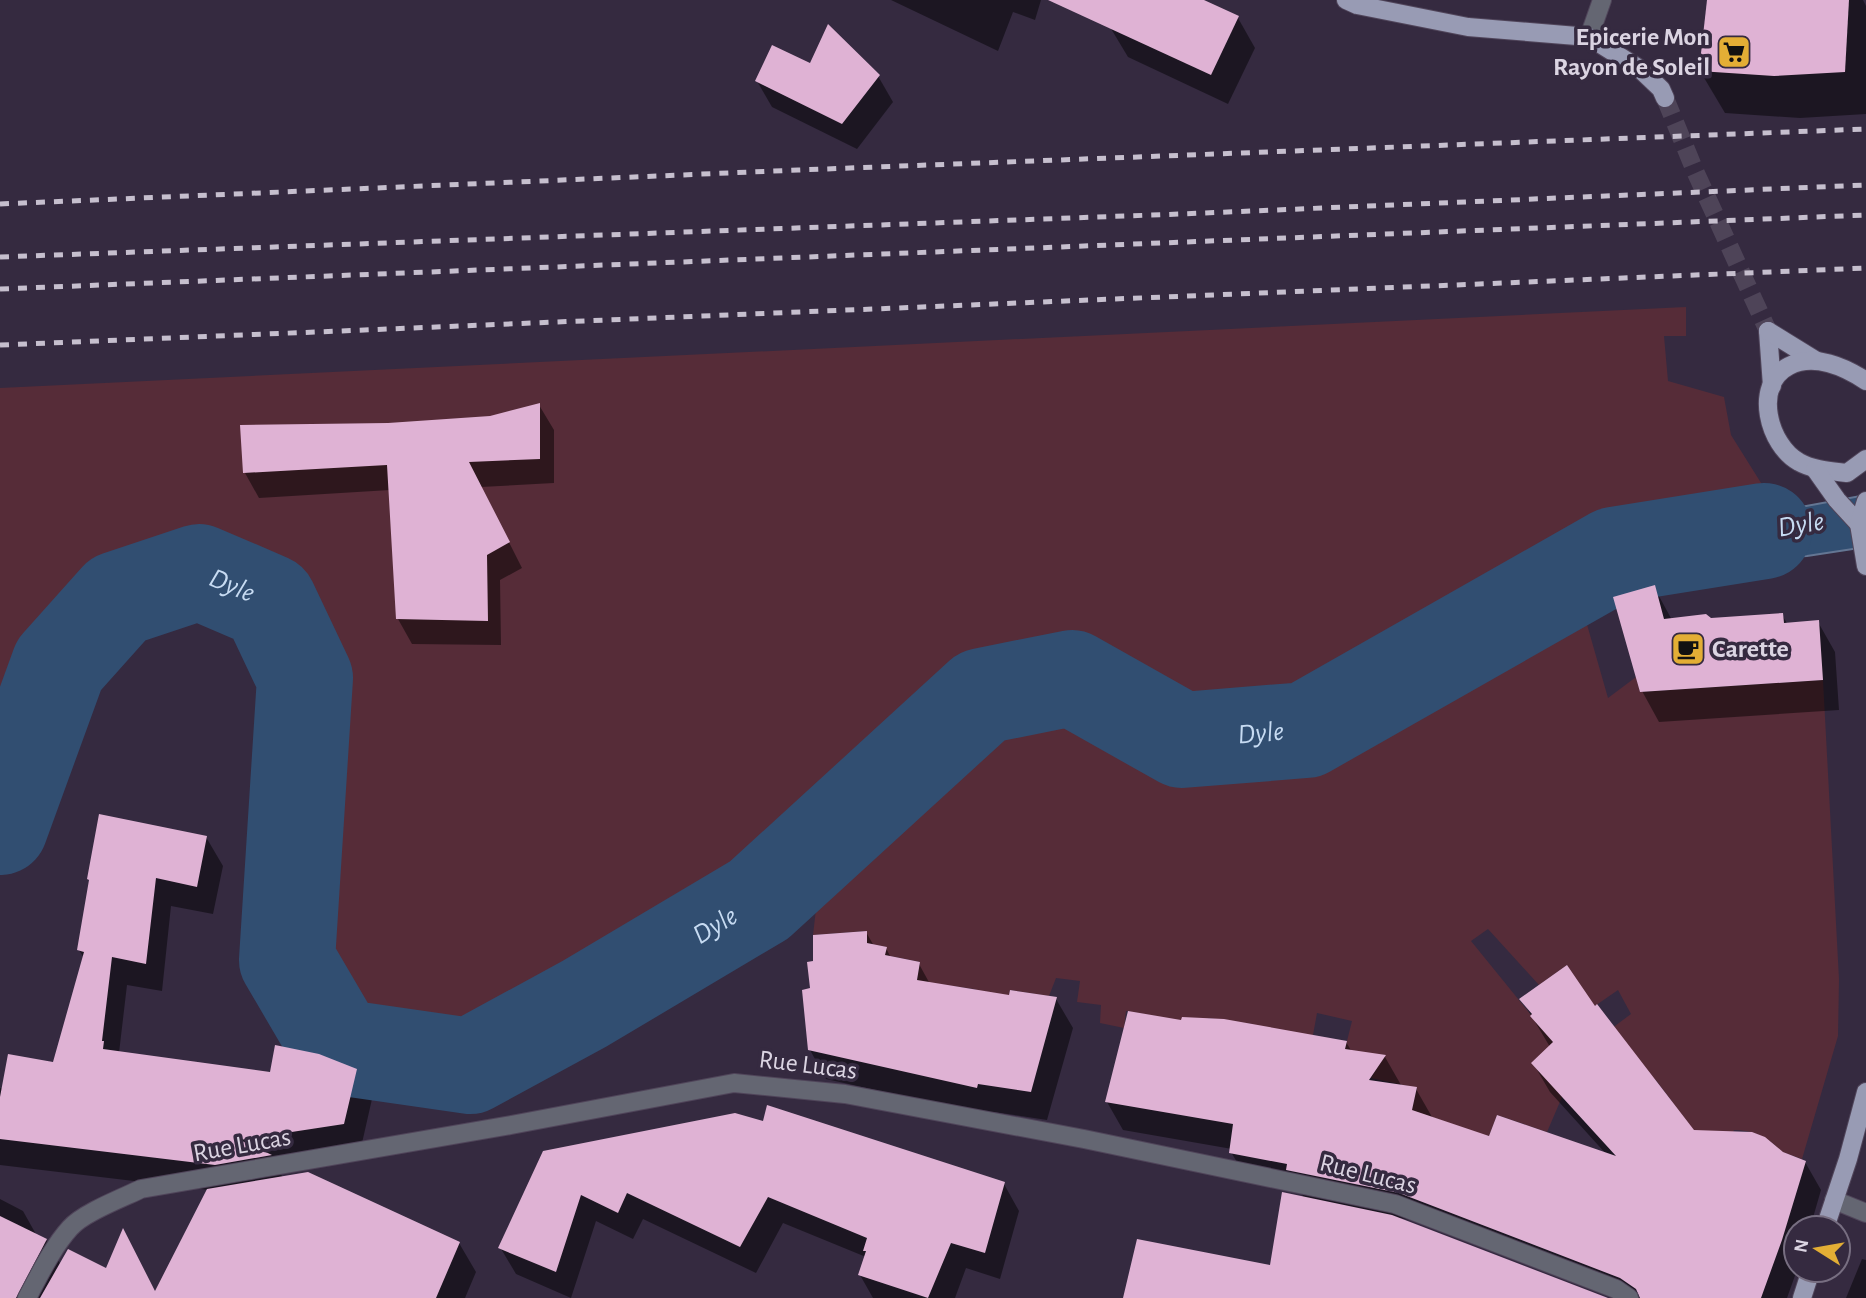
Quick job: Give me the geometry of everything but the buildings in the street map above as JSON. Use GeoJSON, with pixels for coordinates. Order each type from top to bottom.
{"type":"FeatureCollection","features":[{"type":"Feature","properties":{"kind":"main road"},"geometry":{"type":"LineString","coordinates":[[1346,0],[1357,5],[1468,26],[1589,37],[1640,69],[1661,89],[1665,99]]}},
{"type":"Feature","properties":{"kind":"main road"},"geometry":{"type":"LineString","coordinates":[[1866,381],[1852,372],[1815,360],[1768,331],[1772,387],[1768,408],[1773,433],[1787,454],[1815,469],[1847,473],[1866,459]]}},
{"type":"Feature","properties":{"kind":"main road"},"geometry":{"type":"LineString","coordinates":[[1772,387],[1779,374],[1789,366],[1815,360]]}},
{"type":"Feature","properties":{"kind":"main road"},"geometry":{"type":"LineString","coordinates":[[1815,469],[1837,500],[1859,524]]}},
{"type":"Feature","properties":{"kind":"main road"},"geometry":{"type":"LineString","coordinates":[[1866,501],[1859,524],[1866,566]]}},
{"type":"Feature","properties":{"kind":"main road"},"geometry":{"type":"LineString","coordinates":[[1830,1214],[1848,1160],[1866,1092]]}},
{"type":"Feature","properties":{"kind":"street"},"geometry":{"type":"LineString","coordinates":[[1589,37],[1602,0]]}},
{"type":"Feature","properties":{"kind":"street","name":"Rue Lucas"},"geometry":{"type":"LineString","coordinates":[[27,1298],[46,1262],[71,1227],[141,1189],[734,1083],[845,1094],[1084,1139],[1395,1204],[1622,1294]]}},
{"type":"Feature","properties":{"kind":"street"},"geometry":{"type":"LineString","coordinates":[[1834,1200],[1866,1213]]}},
{"type":"Feature","properties":{"kind":"shaded area"},"geometry":{"type":"Polygon","coordinates":[[[1686,307],[1686,336],[1664,336],[1668,381],[1724,397],[1731,435],[1778,510],[1632,538],[1634,566],[1580,600],[1608,698],[1636,677],[1640,692],[1823,680],[1839,979],[1838,1036],[1802,1159],[1774,1149],[1775,1145],[1756,1134],[1734,1130],[1721,1163],[1707,1159],[1655,1079],[1568,1061],[1631,1014],[1618,990],[1592,1008],[1567,965],[1539,985],[1488,929],[1471,941],[1553,1042],[1562,1097],[1547,1132],[1497,1115],[1489,1136],[1410,1118],[1417,1088],[1371,1078],[1385,1055],[1340,1069],[1352,1021],[1317,1013],[1304,1085],[1252,1024],[1208,1018],[1207,1022],[1181,1025],[1155,1016],[1126,1011],[1124,1028],[1100,1023],[1101,1005],[1077,1002],[1080,981],[1056,978],[1049,996],[1010,990],[1007,1004],[974,989],[917,980],[920,962],[885,955],[886,947],[867,943],[867,931],[813,935],[819,883],[774,916],[604,947],[469,1043],[359,1029],[314,956],[324,661],[273,578],[201,556],[106,585],[53,658],[0,791],[0,388],[1686,307]]]}},
{"type":"Feature","properties":{"kind":"water"},"geometry":{"type":"Polygon","coordinates":[[[1866,495],[1866,547],[1807,556],[1634,566],[1632,538],[1866,495]]]}},
{"type":"Feature","properties":{"kind":"waterway","name":"Dyle"},"geometry":{"type":"LineString","coordinates":[[0,827],[59,665],[118,599],[199,572],[269,602],[305,678],[287,960],[338,1047],[470,1066],[584,1004],[759,900],[982,696],[1072,678],[1182,740],[1306,730],[1614,555],[1764,531]]}},
{"type":"Feature","properties":{"kind":"tunnel"},"geometry":{"type":"LineString","coordinates":[[1665,98],[1768,331]]}},
{"type":"Feature","properties":{"kind":"railway"},"geometry":{"type":"LineString","coordinates":[[0,204],[1866,129]]}},
{"type":"Feature","properties":{"kind":"railway"},"geometry":{"type":"LineString","coordinates":[[0,257],[1180,214],[1866,185]]}},
{"type":"Feature","properties":{"kind":"railway"},"geometry":{"type":"LineString","coordinates":[[0,289],[1866,215]]}},
{"type":"Feature","properties":{"kind":"railway"},"geometry":{"type":"LineString","coordinates":[[0,345],[1866,268]]}},
{"type":"Feature","properties":{"kind":"place","name":"Epicerie Mon Rayon de Soleil"},"geometry":{"type":"Point","coordinates":[1734,52]}},
{"type":"Feature","properties":{"kind":"place","name":"Carette"},"geometry":{"type":"Point","coordinates":[1688,649]}}]}
